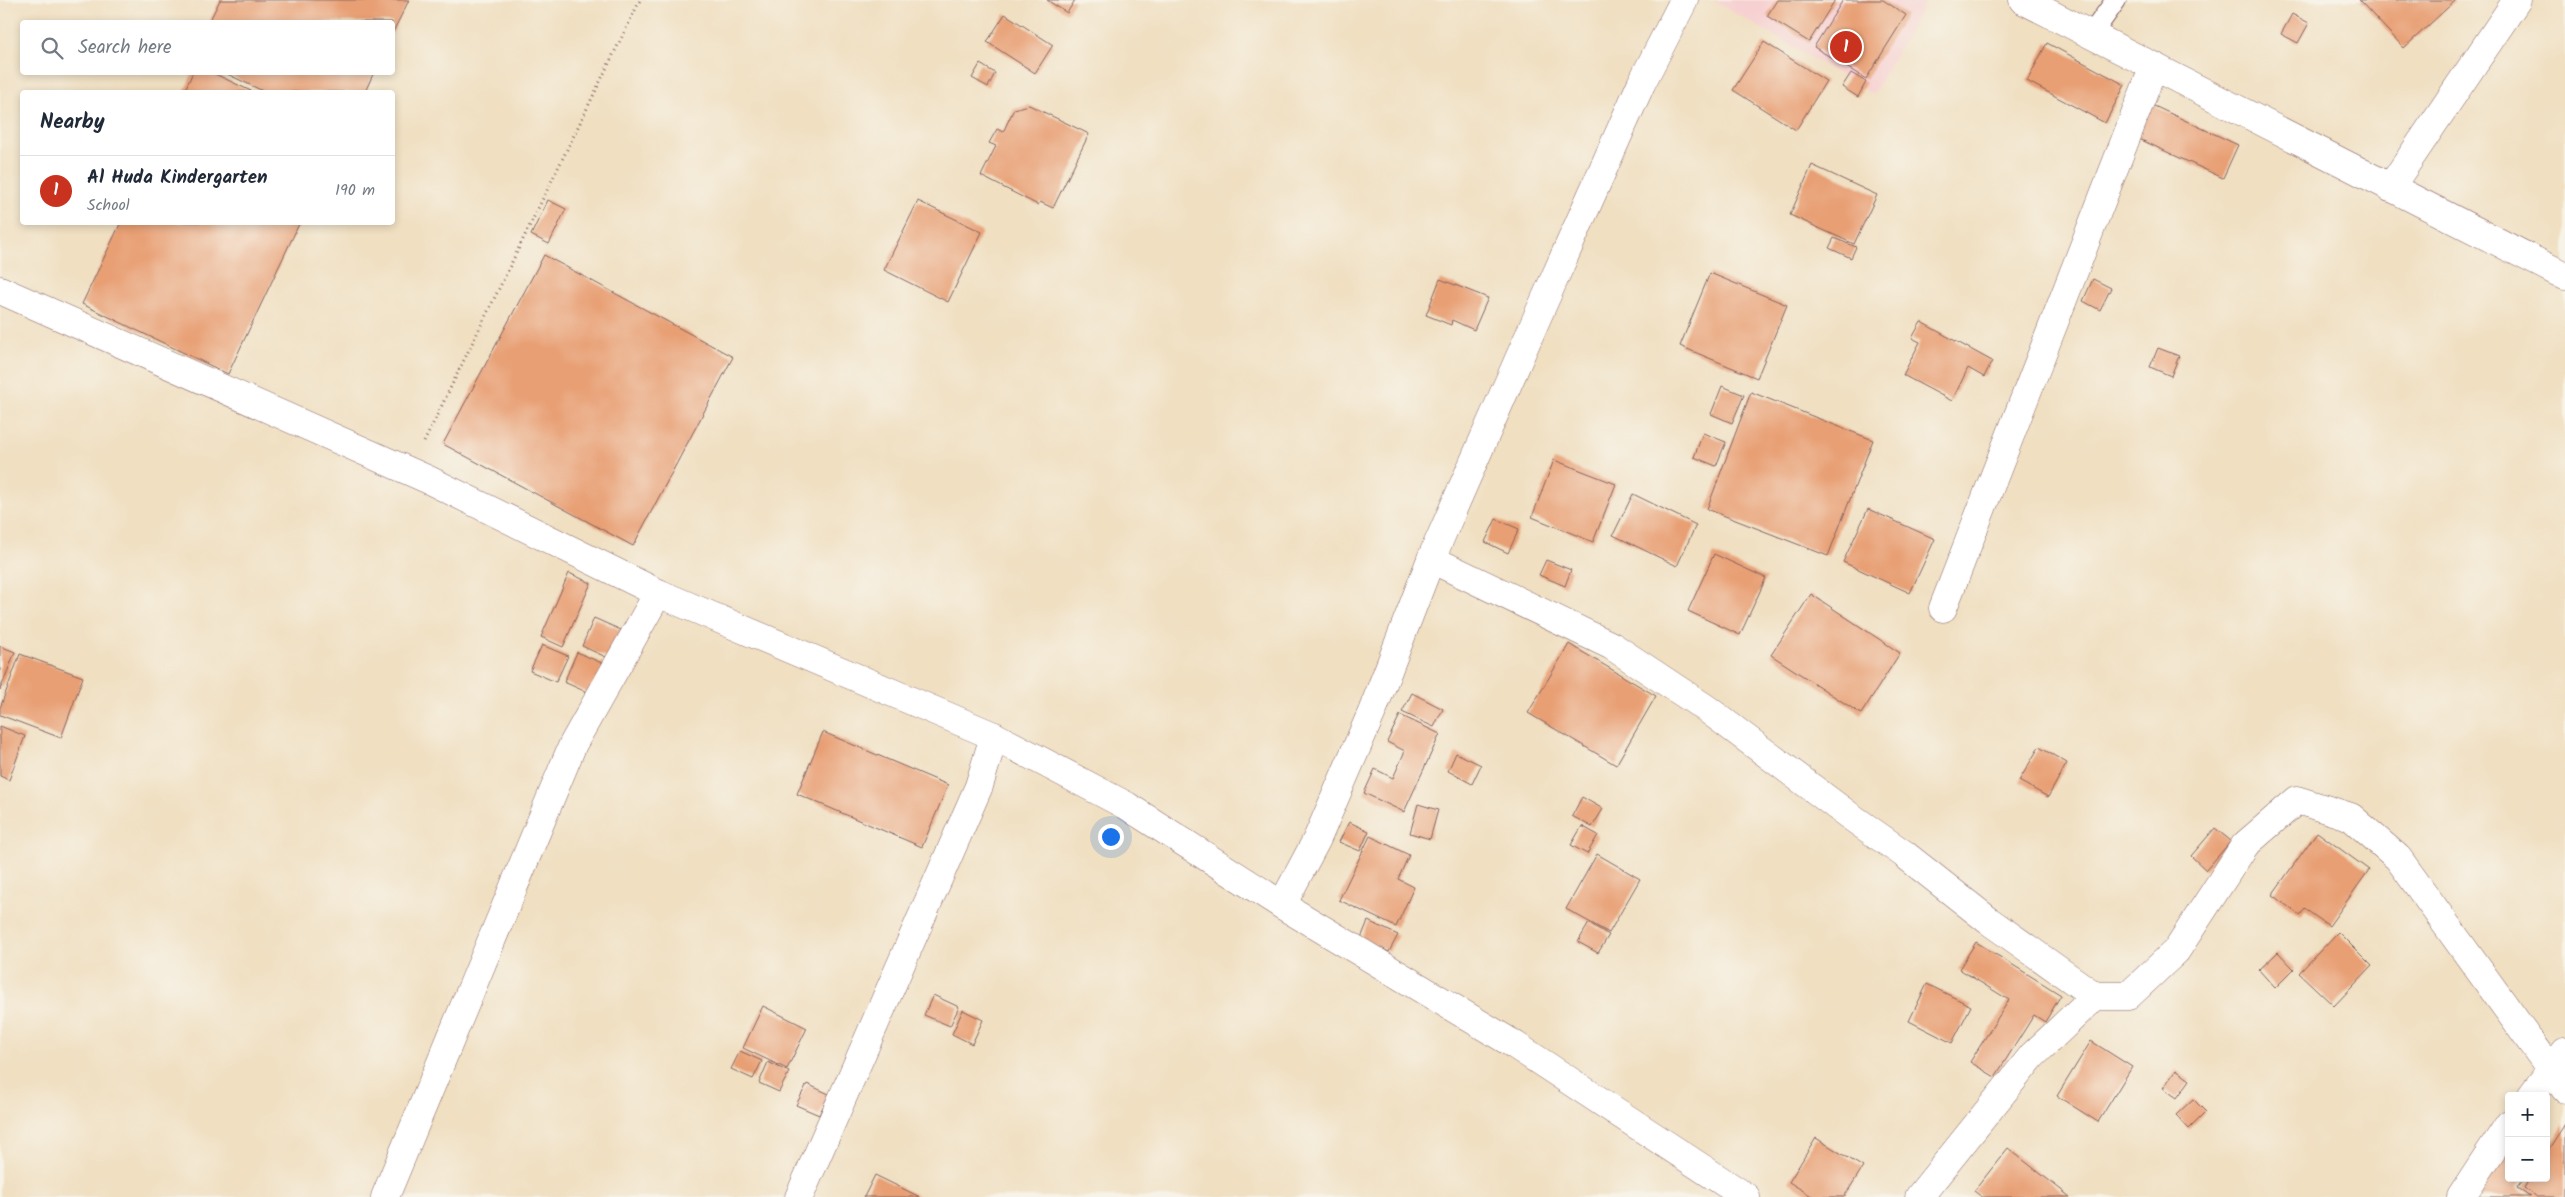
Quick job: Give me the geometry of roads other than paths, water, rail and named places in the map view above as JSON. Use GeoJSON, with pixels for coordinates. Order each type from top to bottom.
{"type":"FeatureCollection","features":[{"type":"Feature","properties":{"kind":"street"},"geometry":{"type":"LineString","coordinates":[[1282,905],[1317,839],[1372,712],[1430,559],[1641,84],[1684,0]]}},
{"type":"Feature","properties":{"kind":"street"},"geometry":{"type":"LineString","coordinates":[[2023,0],[2565,276]]}},
{"type":"Feature","properties":{"kind":"street"},"geometry":{"type":"LineString","coordinates":[[2390,188],[2517,0]]}},
{"type":"Feature","properties":{"kind":"street"},"geometry":{"type":"LineString","coordinates":[[1943,608],[2154,66]]}},
{"type":"Feature","properties":{"kind":"street"},"geometry":{"type":"LineString","coordinates":[[0,290],[409,472],[658,593],[994,736],[1127,806],[1282,905],[1515,1045],[1746,1197]]}},
{"type":"Feature","properties":{"kind":"street"},"geometry":{"type":"LineString","coordinates":[[1430,559],[1620,651],[1707,709],[1847,814],[1904,854],[1989,921],[2095,996],[2128,996],[2176,951],[2245,845],[2297,800],[2351,818],[2398,858],[2560,1071],[2536,1092]]}},
{"type":"Feature","properties":{"kind":"street"},"geometry":{"type":"LineString","coordinates":[[386,1197],[573,744],[658,593]]}},
{"type":"Feature","properties":{"kind":"street"},"geometry":{"type":"LineString","coordinates":[[799,1197],[979,786],[994,736]]}},
{"type":"Feature","properties":{"kind":"street"},"geometry":{"type":"LineString","coordinates":[[1919,1197],[2032,1056],[2095,996]]}},
{"type":"Feature","properties":{"kind":"street"},"geometry":{"type":"LineString","coordinates":[[2462,1197],[2505,1130]]}},
{"type":"Feature","properties":{"kind":"lane"},"geometry":{"type":"LineString","coordinates":[[2091,35],[2116,0]]}},
{"type":"Feature","properties":{"kind":"place","name":"Al Huda Kindergarten"},"geometry":{"type":"Point","coordinates":[1846,47]}}]}
